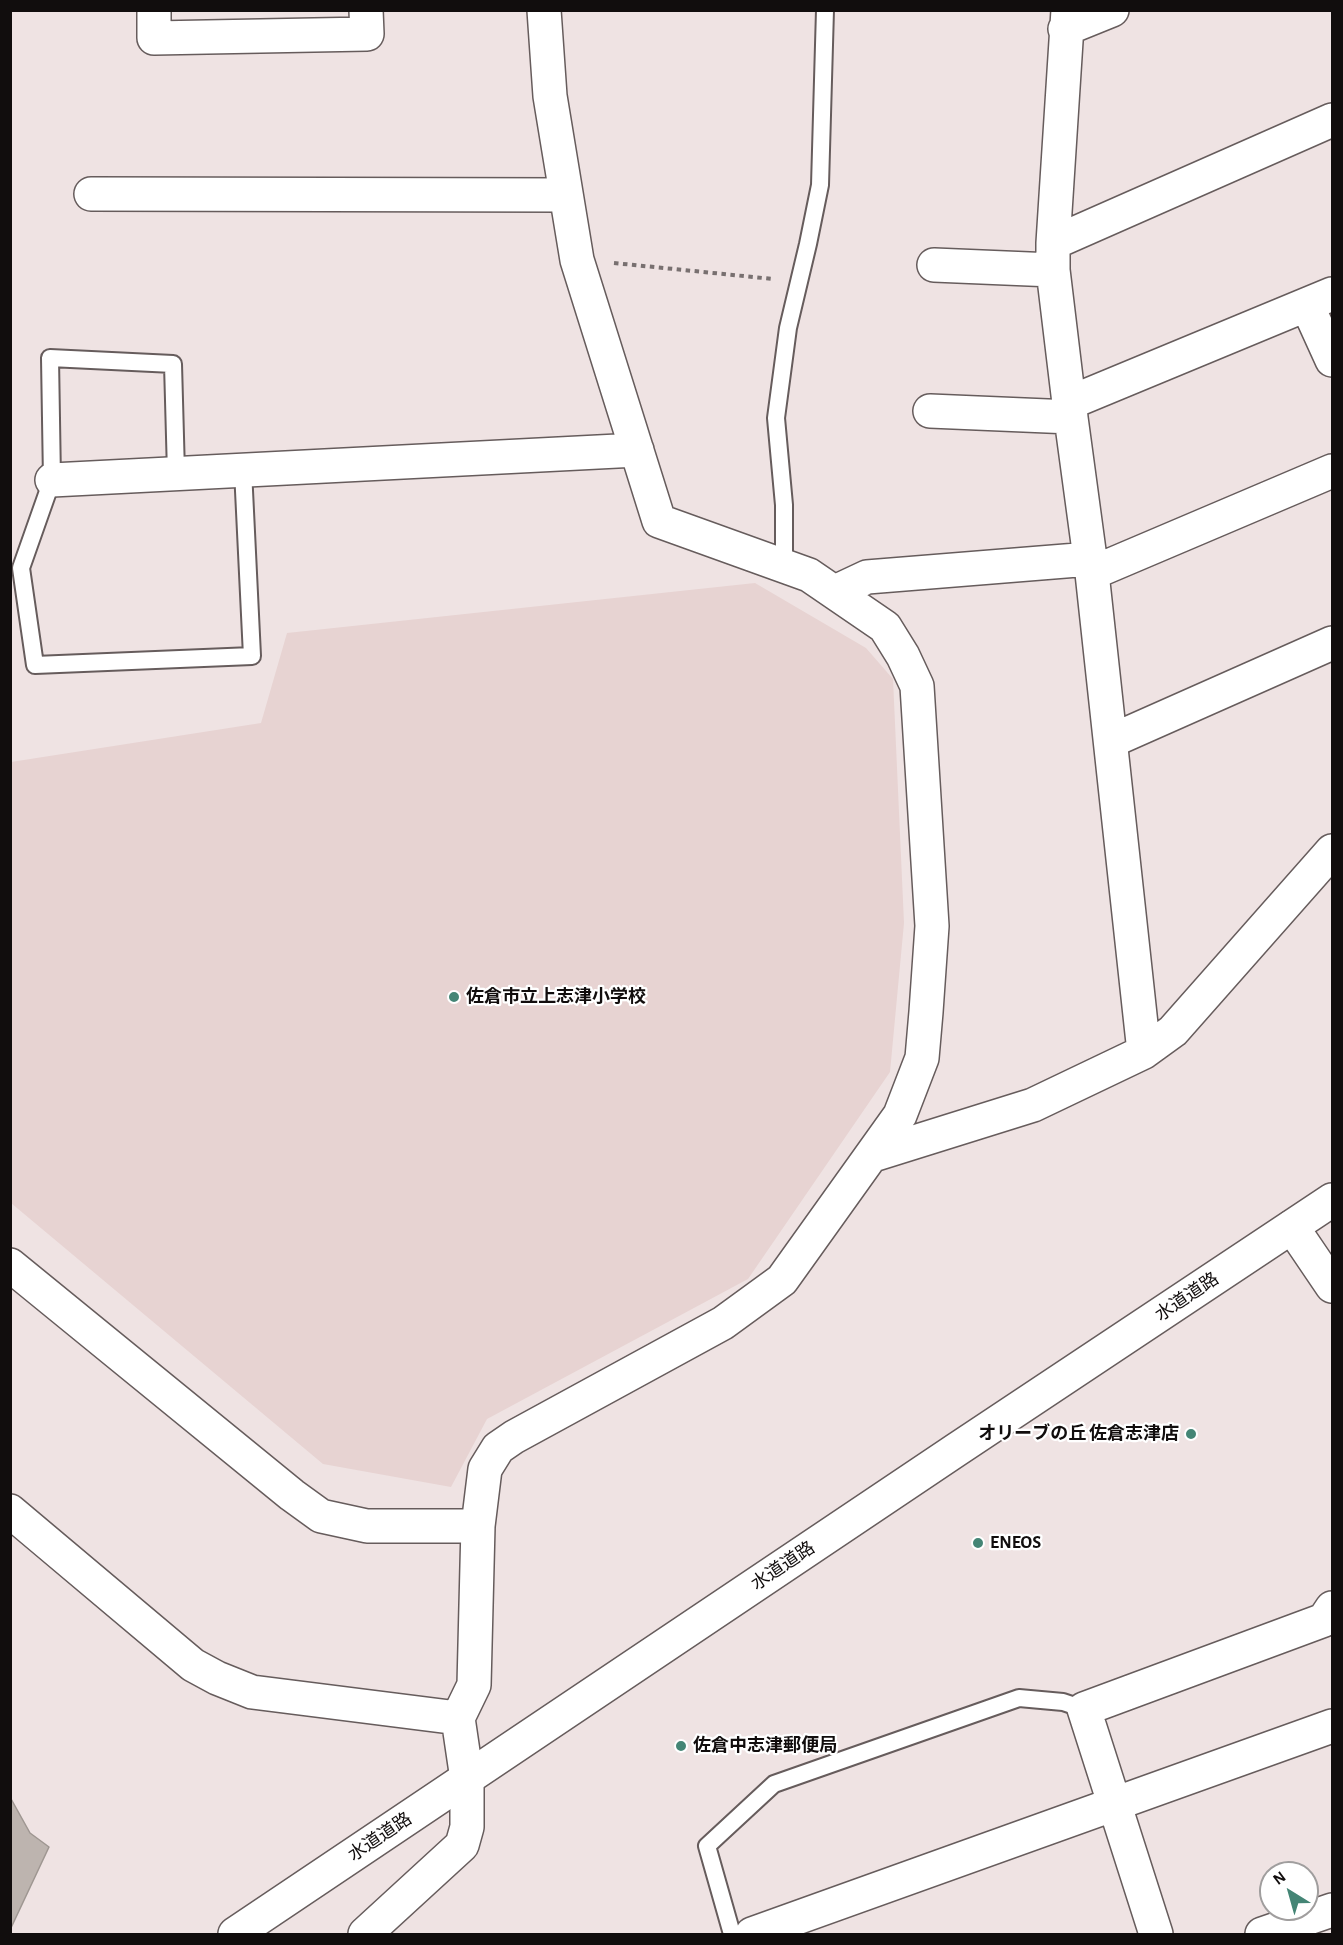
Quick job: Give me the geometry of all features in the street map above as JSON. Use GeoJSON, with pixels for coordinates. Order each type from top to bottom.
{"type":"FeatureCollection","features":[{"type":"Feature","properties":{"kind":"street"},"geometry":{"type":"LineString","coordinates":[[154,10],[154,38],[367,34],[366,10]]}},
{"type":"Feature","properties":{"kind":"street"},"geometry":{"type":"LineString","coordinates":[[365,1935],[462,1845],[467,1827],[467,1779],[458,1718],[474,1685],[478,1526],[485,1469],[498,1448],[514,1437],[723,1323],[782,1280],[900,1115],[922,1058],[932,926],[917,686],[903,656],[885,627],[809,575],[659,520],[577,260],[550,96],[544,10]]}},
{"type":"Feature","properties":{"kind":"street"},"geometry":{"type":"LineString","coordinates":[[1112,10],[1066,20],[1053,257],[1070,410],[1091,566],[1144,1052]]}},
{"type":"Feature","properties":{"kind":"street"},"geometry":{"type":"LineString","coordinates":[[934,265],[1053,257],[1332,120]]}},
{"type":"Feature","properties":{"kind":"street"},"geometry":{"type":"LineString","coordinates":[[91,194],[567,195]]}},
{"type":"Feature","properties":{"kind":"street"},"geometry":{"type":"LineString","coordinates":[[930,411],[1070,410],[1320,299],[1332,360]]}},
{"type":"Feature","properties":{"kind":"street"},"geometry":{"type":"LineString","coordinates":[[52,480],[637,450]]}},
{"type":"Feature","properties":{"kind":"street"},"geometry":{"type":"LineString","coordinates":[[835,592],[867,577],[1091,566],[1332,471]]}},
{"type":"Feature","properties":{"kind":"street"},"geometry":{"type":"LineString","coordinates":[[1111,741],[1332,643]]}},
{"type":"Feature","properties":{"kind":"street"},"geometry":{"type":"LineString","coordinates":[[873,1155],[1033,1105],[1144,1052],[1173,1031],[1332,851]]}},
{"type":"Feature","properties":{"kind":"street","name":"水道道路"},"geometry":{"type":"LineString","coordinates":[[235,1935],[1332,1200]]}},
{"type":"Feature","properties":{"kind":"street"},"geometry":{"type":"LineString","coordinates":[[1292,1227],[1332,1286]]}},
{"type":"Feature","properties":{"kind":"street"},"geometry":{"type":"LineString","coordinates":[[10,1265],[292,1495],[321,1516],[367,1526],[478,1526]]}},
{"type":"Feature","properties":{"kind":"street"},"geometry":{"type":"LineString","coordinates":[[10,1511],[193,1665],[217,1678],[252,1692],[458,1718]]}},
{"type":"Feature","properties":{"kind":"street"},"geometry":{"type":"LineString","coordinates":[[1156,1935],[1084,1709],[1324,1620],[1332,1608]]}},
{"type":"Feature","properties":{"kind":"street"},"geometry":{"type":"LineString","coordinates":[[752,1935],[1332,1726]]}},
{"type":"Feature","properties":{"kind":"street"},"geometry":{"type":"LineString","coordinates":[[1262,1935],[1332,1910]]}},
{"type":"Feature","properties":{"kind":"lane"},"geometry":{"type":"LineString","coordinates":[[784,566],[784,505],[776,418],[788,328],[820,185],[822,46],[825,10]]}},
{"type":"Feature","properties":{"kind":"lane"},"geometry":{"type":"LineString","coordinates":[[176,473],[173,364],[50,358],[52,480],[21,568],[35,665],[252,656],[243,470]]}},
{"type":"Feature","properties":{"kind":"lane"},"geometry":{"type":"LineString","coordinates":[[732,1935],[707,1846],[774,1784],[1019,1698],[1063,1702],[1084,1709]]}},
{"type":"Feature","properties":{"kind":"path"},"geometry":{"type":"LineString","coordinates":[[577,260],[799,281]]}},
{"type":"Feature","properties":{"kind":"shaded area","name":"佐倉市立上志津小学校"},"geometry":{"type":"Polygon","coordinates":[[[755,583],[866,648],[893,679],[904,923],[890,1072],[748,1279],[487,1419],[451,1487],[323,1464],[11,1203],[11,762],[261,723],[287,633],[755,583]]]}},
{"type":"Feature","properties":{"kind":"building"},"geometry":{"type":"Polygon","coordinates":[[[10,1797],[30,1833],[49,1847],[10,1930],[10,1797]]]}},
{"type":"Feature","properties":{"kind":"place","name":"佐倉市立上志津小学校"},"geometry":{"type":"Point","coordinates":[454,997]}},
{"type":"Feature","properties":{"kind":"place","name":"オリーブの丘 佐倉志津店"},"geometry":{"type":"Point","coordinates":[1191,1434]}},
{"type":"Feature","properties":{"kind":"place","name":"ENEOS"},"geometry":{"type":"Point","coordinates":[978,1543]}},
{"type":"Feature","properties":{"kind":"place","name":"佐倉中志津郵便局"},"geometry":{"type":"Point","coordinates":[681,1746]}}]}
